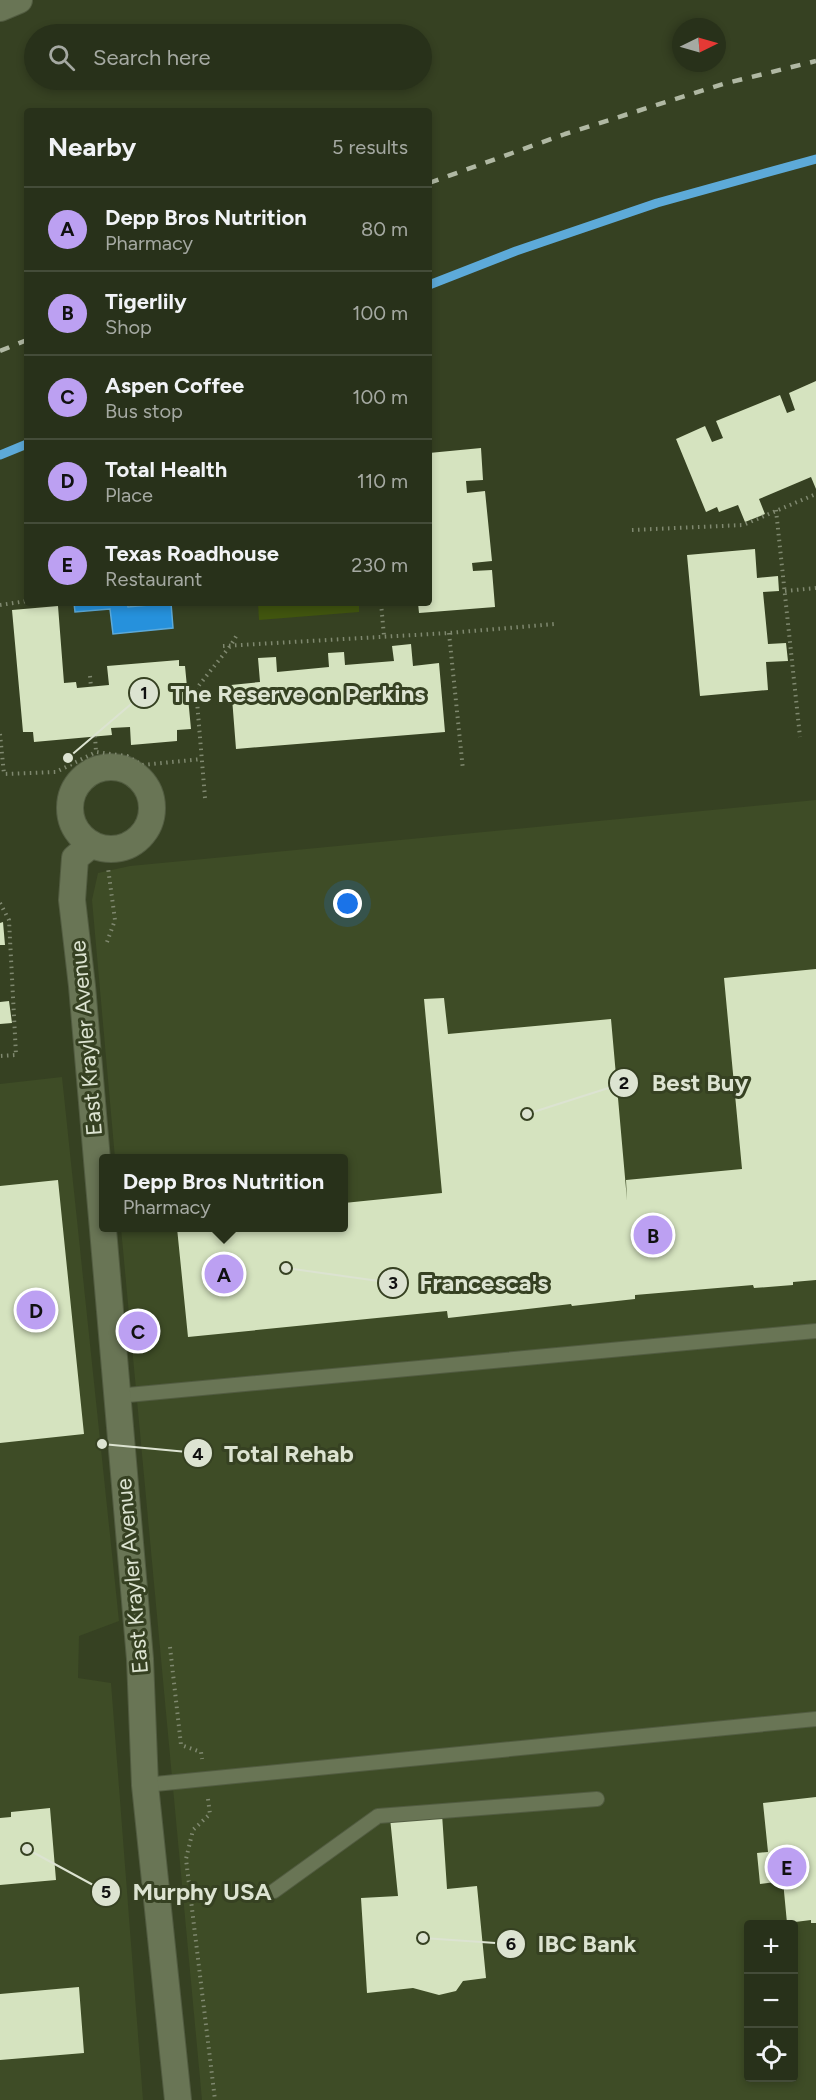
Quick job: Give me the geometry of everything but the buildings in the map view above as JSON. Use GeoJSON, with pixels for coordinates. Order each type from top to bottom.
{"type":"FeatureCollection","features":[{"type":"Feature","properties":{"kind":"street"},"geometry":{"type":"LineString","coordinates":[[0,8],[19,0]]}},
{"type":"Feature","properties":{"kind":"street","name":"East Krayler Avenue"},"geometry":{"type":"LineString","coordinates":[[91,845],[75,858],[72,900],[99,1185]]}},
{"type":"Feature","properties":{"kind":"street","name":"East Krayler Avenue"},"geometry":{"type":"LineString","coordinates":[[103,1232],[140,1659],[145,1785],[178,2100]]}},
{"type":"Feature","properties":{"kind":"lane"},"geometry":{"type":"LineString","coordinates":[[117,1396],[816,1330]]}},
{"type":"Feature","properties":{"kind":"lane"},"geometry":{"type":"LineString","coordinates":[[145,1785],[816,1719]]}},
{"type":"Feature","properties":{"kind":"lane"},"geometry":{"type":"LineString","coordinates":[[274,1891],[378,1816],[597,1799]]}},
{"type":"Feature","properties":{"kind":"path"},"geometry":{"type":"LineString","coordinates":[[632,530],[743,525],[816,494]]}},
{"type":"Feature","properties":{"kind":"path"},"geometry":{"type":"LineString","coordinates":[[776,510],[800,737]]}},
{"type":"Feature","properties":{"kind":"path"},"geometry":{"type":"LineString","coordinates":[[785,591],[816,588]]}},
{"type":"Feature","properties":{"kind":"path"},"geometry":{"type":"LineString","coordinates":[[0,605],[24,602]]}},
{"type":"Feature","properties":{"kind":"path"},"geometry":{"type":"LineString","coordinates":[[381,606],[384,636]]}},
{"type":"Feature","properties":{"kind":"path"},"geometry":{"type":"LineString","coordinates":[[223,645],[449,633],[555,624]]}},
{"type":"Feature","properties":{"kind":"path"},"geometry":{"type":"LineString","coordinates":[[205,798],[196,689],[238,633]]}},
{"type":"Feature","properties":{"kind":"path"},"geometry":{"type":"LineString","coordinates":[[449,633],[463,770]]}},
{"type":"Feature","properties":{"kind":"path"},"geometry":{"type":"LineString","coordinates":[[90,676],[91,687]]}},
{"type":"Feature","properties":{"kind":"path"},"geometry":{"type":"LineString","coordinates":[[0,734],[4,774],[56,772],[96,752],[127,756],[142,765],[202,759]]}},
{"type":"Feature","properties":{"kind":"path"},"geometry":{"type":"LineString","coordinates":[[95,736],[96,752]]}},
{"type":"Feature","properties":{"kind":"path"},"geometry":{"type":"LineString","coordinates":[[0,903],[9,920],[16,1054],[0,1056]]}},
{"type":"Feature","properties":{"kind":"path","name":"East Krayler Avenue"},"geometry":{"type":"LineString","coordinates":[[170,1642],[181,1745],[201,1752],[210,1814],[193,1830],[186,1859],[215,2100]]}},
{"type":"Feature","properties":{"kind":"shaded area"},"geometry":{"type":"Polygon","coordinates":[[[258,606],[359,606],[359,612],[259,620],[258,606]]]}},
{"type":"Feature","properties":{"kind":"shaded area"},"geometry":{"type":"Polygon","coordinates":[[[816,800],[816,2100],[202,2100],[121,1232],[348,1232],[348,1154],[115,1154],[92,900],[98,873],[130,866],[816,800]]]}},
{"type":"Feature","properties":{"kind":"shaded area"},"geometry":{"type":"Polygon","coordinates":[[[62,1077],[119,1621],[79,1636],[78,1678],[111,1683],[143,2100],[0,2100],[0,1084],[62,1077]]]}},
{"type":"Feature","properties":{"kind":"water"},"geometry":{"type":"Polygon","coordinates":[[[74,606],[171,606],[173,628],[113,634],[110,609],[75,612],[74,606]]]}},
{"type":"Feature","properties":{"kind":"waterway"},"geometry":{"type":"LineString","coordinates":[[432,284],[516,251],[657,203],[816,159]]}},
{"type":"Feature","properties":{"kind":"waterway"},"geometry":{"type":"LineString","coordinates":[[0,455],[24,445]]}},
{"type":"Feature","properties":{"kind":"railway"},"geometry":{"type":"LineString","coordinates":[[432,182],[565,134],[723,84],[816,61]]}},
{"type":"Feature","properties":{"kind":"railway"},"geometry":{"type":"LineString","coordinates":[[0,351],[24,341]]}},
{"type":"Feature","properties":{"kind":"place","name":"The Reserve on Perkins"},"geometry":{"type":"Point","coordinates":[68,758]}},
{"type":"Feature","properties":{"kind":"place","name":"Best Buy"},"geometry":{"type":"Point","coordinates":[527,1114]}},
{"type":"Feature","properties":{"kind":"place","name":"Tigerlily"},"geometry":{"type":"Point","coordinates":[653,1235]}},
{"type":"Feature","properties":{"kind":"place","name":"Francesca's"},"geometry":{"type":"Point","coordinates":[286,1268]}},
{"type":"Feature","properties":{"kind":"place","name":"Depp Bros Nutrition"},"geometry":{"type":"Point","coordinates":[224,1274]}},
{"type":"Feature","properties":{"kind":"place","name":"Total Health"},"geometry":{"type":"Point","coordinates":[36,1310]}},
{"type":"Feature","properties":{"kind":"place","name":"Aspen Coffee"},"geometry":{"type":"Point","coordinates":[138,1331]}},
{"type":"Feature","properties":{"kind":"place","name":"Total Rehab"},"geometry":{"type":"Point","coordinates":[102,1444]}},
{"type":"Feature","properties":{"kind":"place","name":"Murphy USA"},"geometry":{"type":"Point","coordinates":[27,1849]}},
{"type":"Feature","properties":{"kind":"place","name":"Texas Roadhouse"},"geometry":{"type":"Point","coordinates":[787,1867]}},
{"type":"Feature","properties":{"kind":"place","name":"IBC Bank"},"geometry":{"type":"Point","coordinates":[423,1938]}}]}
